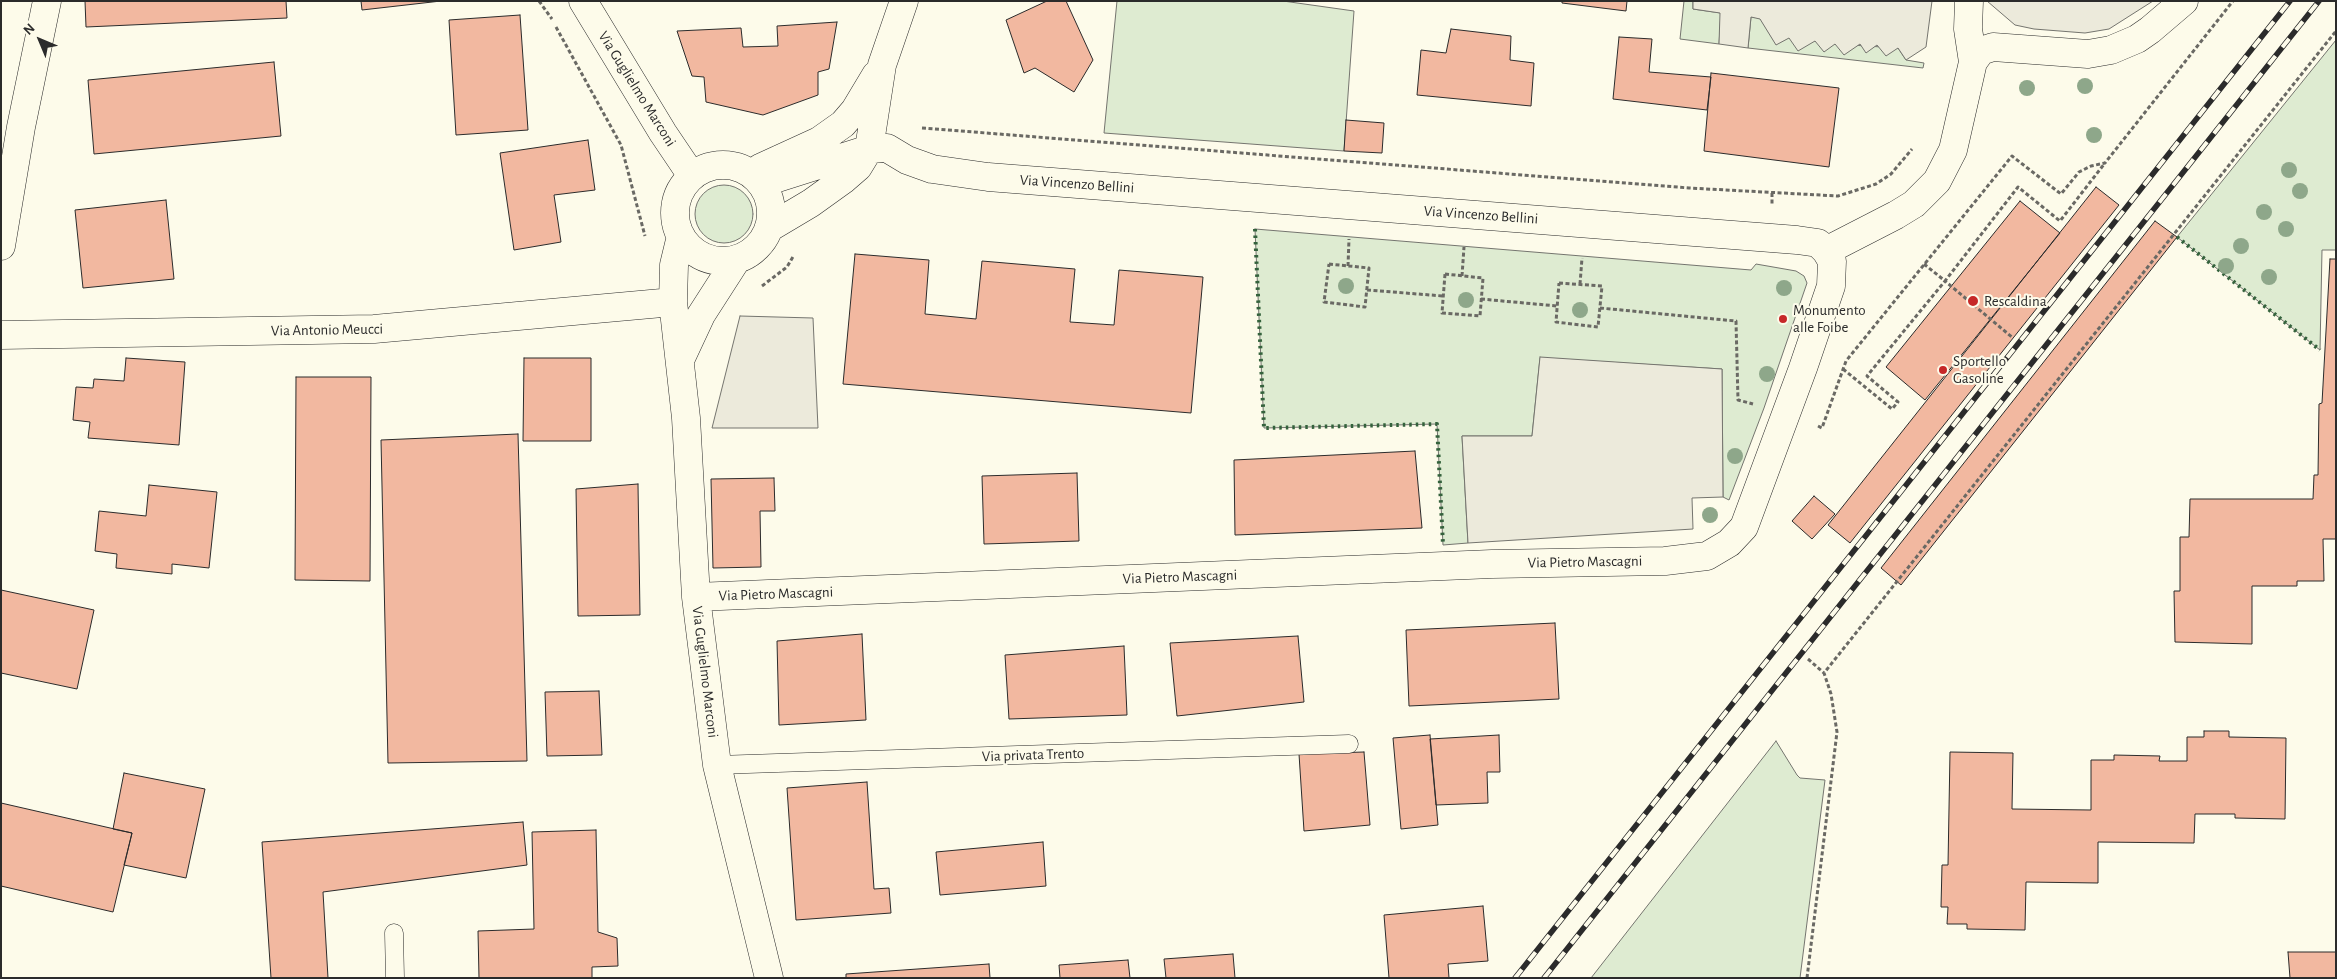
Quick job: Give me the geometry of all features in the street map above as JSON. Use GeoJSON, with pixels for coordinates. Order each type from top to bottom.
{"type":"FeatureCollection","features":[{"type":"Feature","properties":{"kind":"street"},"geometry":{"type":"LineString","coordinates":[[1,246],[11,127],[47,1]]}},
{"type":"Feature","properties":{"kind":"street","name":"Via Guglielmo Marconi"},"geometry":{"type":"LineString","coordinates":[[583,1],[663,133],[692,176]]}},
{"type":"Feature","properties":{"kind":"street"},"geometry":{"type":"LineString","coordinates":[[769,228],[811,203],[843,180],[858,168],[870,149],[882,65],[904,1]]}},
{"type":"Feature","properties":{"kind":"street"},"geometry":{"type":"LineString","coordinates":[[1973,62],[1982,51],[1993,47],[2088,54],[2111,50],[2137,39],[2184,1]]}},
{"type":"Feature","properties":{"kind":"street"},"geometry":{"type":"LineString","coordinates":[[1786,415],[1831,286],[1832,261],[1826,251],[1914,204],[1937,182],[1953,150],[1973,62],[1968,29],[1968,6]]}},
{"type":"Feature","properties":{"kind":"street"},"geometry":{"type":"LineString","coordinates":[[756,178],[819,141],[843,124],[855,110],[882,65]]}},
{"type":"Feature","properties":{"kind":"street","name":"Via Vincenzo Bellini"},"geometry":{"type":"LineString","coordinates":[[756,178],[870,149],[887,148],[907,160],[932,169],[988,177],[1772,237],[1818,243],[1826,251]]}},
{"type":"Feature","properties":{"kind":"street"},"geometry":{"type":"LineString","coordinates":[[720,164],[736,166],[756,178],[769,196],[772,212],[769,228],[762,242],[751,252],[737,259],[720,261],[704,257],[690,249],[681,236],[675,220],[676,204],[681,189],[692,176],[705,168],[720,164]]}},
{"type":"Feature","properties":{"kind":"street","name":"Via Guglielmo Marconi"},"geometry":{"type":"LineString","coordinates":[[681,236],[663,304],[680,360],[686,418],[696,597],[717,765],[768,978]]}},
{"type":"Feature","properties":{"kind":"street"},"geometry":{"type":"LineString","coordinates":[[680,360],[701,315],[737,259]]}},
{"type":"Feature","properties":{"kind":"street","name":"Via Antonio Meucci"},"geometry":{"type":"LineString","coordinates":[[1,335],[374,329],[663,304]]}},
{"type":"Feature","properties":{"kind":"street","name":"Via Pietro Mascagni"},"geometry":{"type":"LineString","coordinates":[[696,597],[1492,564],[1665,561],[1706,556],[1729,542],[1744,527],[1786,415]]}},
{"type":"Feature","properties":{"kind":"lane","name":"Via privata Trento"},"geometry":{"type":"LineString","coordinates":[[717,765],[1349,744]]}},
{"type":"Feature","properties":{"kind":"lane"},"geometry":{"type":"LineString","coordinates":[[394,933],[395,978]]}},
{"type":"Feature","properties":{"kind":"path"},"geometry":{"type":"LineString","coordinates":[[539,1],[552,20],[620,145]]}},
{"type":"Feature","properties":{"kind":"path"},"geometry":{"type":"LineString","coordinates":[[1843,369],[1892,409],[1898,402],[1867,376],[2018,187],[2060,222],[2233,1]]}},
{"type":"Feature","properties":{"kind":"path"},"geometry":{"type":"LineString","coordinates":[[1824,673],[2336,31]]}},
{"type":"Feature","properties":{"kind":"path"},"geometry":{"type":"LineString","coordinates":[[876,110],[899,126],[1689,188],[1838,196],[1876,184],[1891,174],[1914,146]]}},
{"type":"Feature","properties":{"kind":"path"},"geometry":{"type":"LineString","coordinates":[[1600,308],[1736,321],[1738,400],[1822,428],[1846,361],[2012,156],[2061,194],[2079,172],[2105,164]]}},
{"type":"Feature","properties":{"kind":"path"},"geometry":{"type":"LineString","coordinates":[[1348,266],[1349,232]]}},
{"type":"Feature","properties":{"kind":"path"},"geometry":{"type":"LineString","coordinates":[[1462,276],[1465,241]]}},
{"type":"Feature","properties":{"kind":"path"},"geometry":{"type":"LineString","coordinates":[[1580,284],[1582,250]]}},
{"type":"Feature","properties":{"kind":"path"},"geometry":{"type":"LineString","coordinates":[[1329,264],[1369,268],[1367,290],[1365,307],[1324,302],[1329,264]]}},
{"type":"Feature","properties":{"kind":"path"},"geometry":{"type":"LineString","coordinates":[[1924,264],[2013,338]]}},
{"type":"Feature","properties":{"kind":"path"},"geometry":{"type":"LineString","coordinates":[[1445,274],[1462,276],[1483,278],[1480,316],[1442,312],[1445,274]]}},
{"type":"Feature","properties":{"kind":"path"},"geometry":{"type":"LineString","coordinates":[[1559,283],[1580,284],[1602,286],[1598,326],[1556,322],[1559,283]]}},
{"type":"Feature","properties":{"kind":"path"},"geometry":{"type":"LineString","coordinates":[[1367,290],[1444,296]]}},
{"type":"Feature","properties":{"kind":"path"},"geometry":{"type":"LineString","coordinates":[[1481,299],[1558,306]]}},
{"type":"Feature","properties":{"kind":"path"},"geometry":{"type":"LineString","coordinates":[[1807,978],[1837,732],[1831,694],[1824,673],[1808,659]]}},
{"type":"Feature","properties":{"kind":"green space"},"geometry":{"type":"Polygon","coordinates":[[[1117,1],[1283,1],[1354,11],[1344,151],[1104,133],[1117,1]]]}},
{"type":"Feature","properties":{"kind":"green space"},"geometry":{"type":"Polygon","coordinates":[[[1684,1],[1693,1],[1693,9],[1721,13],[1719,44],[1680,39],[1684,1]]]}},
{"type":"Feature","properties":{"kind":"green space"},"geometry":{"type":"Polygon","coordinates":[[[1751,17],[1760,18],[1776,44],[1789,37],[1835,44],[1898,48],[1906,60],[1924,63],[1923,68],[1748,48],[1751,17]]]}},
{"type":"Feature","properties":{"kind":"green space"},"geometry":{"type":"Polygon","coordinates":[[[2336,40],[2336,250],[2322,250],[2320,350],[2177,237],[2336,40]]]}},
{"type":"Feature","properties":{"kind":"green space"},"geometry":{"type":"Polygon","coordinates":[[[718,185],[730,185],[745,193],[753,208],[753,220],[745,235],[730,243],[718,243],[703,235],[695,220],[695,208],[703,193],[718,185]]]}},
{"type":"Feature","properties":{"kind":"green space"},"geometry":{"type":"Polygon","coordinates":[[[1255,229],[1751,270],[1756,264],[1796,271],[1804,276],[1807,283],[1764,408],[1729,500],[1723,497],[1722,369],[1540,358],[1532,436],[1462,436],[1468,543],[1443,545],[1437,424],[1264,428],[1255,229]]]}},
{"type":"Feature","properties":{"kind":"green space"},"geometry":{"type":"Polygon","coordinates":[[[1776,741],[1800,778],[1825,780],[1800,978],[1591,978],[1776,741]]]}},
{"type":"Feature","properties":{"kind":"shaded area"},"geometry":{"type":"Polygon","coordinates":[[[1693,1],[1932,1],[1926,47],[1906,60],[1898,48],[1886,56],[1877,45],[1866,53],[1860,44],[1844,55],[1835,44],[1824,52],[1815,41],[1798,51],[1789,38],[1776,45],[1760,19],[1751,17],[1748,48],[1719,44],[1720,13],[1693,9],[1693,1]]]}},
{"type":"Feature","properties":{"kind":"shaded area"},"geometry":{"type":"Polygon","coordinates":[[[1987,1],[2153,1],[2109,29],[2085,33],[2034,29],[2015,25],[1987,1]]]}},
{"type":"Feature","properties":{"kind":"shaded area"},"geometry":{"type":"Polygon","coordinates":[[[740,316],[813,318],[818,428],[712,428],[740,316]]]}},
{"type":"Feature","properties":{"kind":"shaded area"},"geometry":{"type":"Polygon","coordinates":[[[1540,357],[1722,369],[1723,497],[1692,498],[1693,529],[1468,543],[1462,436],[1532,436],[1540,357]]]}},
{"type":"Feature","properties":{"kind":"building"},"geometry":{"type":"Polygon","coordinates":[[[85,1],[286,1],[287,18],[86,27],[85,1]]]}},
{"type":"Feature","properties":{"kind":"building"},"geometry":{"type":"Polygon","coordinates":[[[361,1],[441,1],[362,10],[361,1]]]}},
{"type":"Feature","properties":{"kind":"building"},"geometry":{"type":"Polygon","coordinates":[[[1047,1],[1066,1],[1093,60],[1074,92],[1035,68],[1024,73],[1006,20],[1047,1]]]}},
{"type":"Feature","properties":{"kind":"building"},"geometry":{"type":"Polygon","coordinates":[[[1562,1],[1627,1],[1626,11],[1562,3],[1562,1]]]}},
{"type":"Feature","properties":{"kind":"building"},"geometry":{"type":"Polygon","coordinates":[[[520,15],[528,130],[456,135],[449,20],[520,15]]]}},
{"type":"Feature","properties":{"kind":"building"},"geometry":{"type":"Polygon","coordinates":[[[837,22],[829,69],[818,72],[818,95],[763,115],[706,102],[704,77],[692,76],[677,31],[741,28],[743,47],[778,46],[777,26],[837,22]]]}},
{"type":"Feature","properties":{"kind":"building"},"geometry":{"type":"Polygon","coordinates":[[[1451,29],[1511,36],[1510,60],[1534,63],[1531,106],[1417,95],[1421,50],[1446,53],[1451,29]]]}},
{"type":"Feature","properties":{"kind":"building"},"geometry":{"type":"Polygon","coordinates":[[[1619,37],[1652,39],[1649,72],[1711,77],[1707,110],[1613,99],[1619,37]]]}},
{"type":"Feature","properties":{"kind":"building"},"geometry":{"type":"Polygon","coordinates":[[[274,62],[281,136],[94,154],[88,80],[274,62]]]}},
{"type":"Feature","properties":{"kind":"building"},"geometry":{"type":"Polygon","coordinates":[[[1711,73],[1839,88],[1829,167],[1704,151],[1711,73]]]}},
{"type":"Feature","properties":{"kind":"building"},"geometry":{"type":"Polygon","coordinates":[[[1346,120],[1384,123],[1382,153],[1344,151],[1346,120]]]}},
{"type":"Feature","properties":{"kind":"building"},"geometry":{"type":"Polygon","coordinates":[[[588,140],[595,190],[554,195],[561,242],[514,250],[500,153],[588,140]]]}},
{"type":"Feature","properties":{"kind":"building"},"geometry":{"type":"Polygon","coordinates":[[[2096,187],[2119,205],[1850,543],[1828,525],[2096,187]]]}},
{"type":"Feature","properties":{"kind":"building"},"geometry":{"type":"Polygon","coordinates":[[[166,200],[174,279],[83,288],[75,210],[166,200]]]}},
{"type":"Feature","properties":{"kind":"building"},"geometry":{"type":"Polygon","coordinates":[[[2020,201],[2060,233],[1925,400],[1886,367],[2020,201]]]}},
{"type":"Feature","properties":{"kind":"building"},"geometry":{"type":"Polygon","coordinates":[[[2155,221],[2177,237],[1901,585],[1881,568],[2155,221]]]}},
{"type":"Feature","properties":{"kind":"building"},"geometry":{"type":"Polygon","coordinates":[[[855,254],[929,260],[925,314],[976,319],[982,261],[1075,269],[1070,322],[1114,325],[1119,270],[1203,277],[1191,413],[843,384],[855,254]]]}},
{"type":"Feature","properties":{"kind":"building"},"geometry":{"type":"Polygon","coordinates":[[[2330,259],[2336,259],[2336,539],[2323,539],[2324,581],[2297,581],[2297,586],[2252,586],[2252,644],[2175,642],[2174,591],[2180,591],[2180,537],[2189,537],[2190,499],[2313,499],[2314,475],[2318,475],[2319,404],[2322,403],[2330,259]]]}},
{"type":"Feature","properties":{"kind":"building"},"geometry":{"type":"Polygon","coordinates":[[[126,358],[185,362],[179,445],[88,438],[90,422],[73,420],[76,387],[93,388],[94,379],[124,381],[126,358]]]}},
{"type":"Feature","properties":{"kind":"building"},"geometry":{"type":"Polygon","coordinates":[[[524,358],[591,358],[591,441],[523,441],[524,358]]]}},
{"type":"Feature","properties":{"kind":"building"},"geometry":{"type":"Polygon","coordinates":[[[296,377],[371,377],[370,581],[295,580],[296,377]]]}},
{"type":"Feature","properties":{"kind":"building"},"geometry":{"type":"Polygon","coordinates":[[[518,434],[527,761],[388,763],[381,440],[518,434]]]}},
{"type":"Feature","properties":{"kind":"building"},"geometry":{"type":"Polygon","coordinates":[[[1415,451],[1422,528],[1235,535],[1234,460],[1415,451]]]}},
{"type":"Feature","properties":{"kind":"building"},"geometry":{"type":"Polygon","coordinates":[[[1077,473],[1079,541],[984,544],[982,476],[1077,473]]]}},
{"type":"Feature","properties":{"kind":"building"},"geometry":{"type":"Polygon","coordinates":[[[774,478],[775,511],[760,511],[761,567],[713,568],[711,479],[774,478]]]}},
{"type":"Feature","properties":{"kind":"building"},"geometry":{"type":"Polygon","coordinates":[[[638,484],[640,615],[578,616],[576,489],[638,484]]]}},
{"type":"Feature","properties":{"kind":"building"},"geometry":{"type":"Polygon","coordinates":[[[149,485],[217,492],[209,568],[172,564],[172,574],[116,568],[117,554],[95,551],[99,511],[146,516],[149,485]]]}},
{"type":"Feature","properties":{"kind":"building"},"geometry":{"type":"Polygon","coordinates":[[[1814,496],[1835,514],[1812,539],[1792,521],[1814,496]]]}},
{"type":"Feature","properties":{"kind":"building"},"geometry":{"type":"Polygon","coordinates":[[[1,590],[94,610],[77,689],[1,673],[1,590]]]}},
{"type":"Feature","properties":{"kind":"building"},"geometry":{"type":"Polygon","coordinates":[[[1555,623],[1559,699],[1409,706],[1406,630],[1555,623]]]}},
{"type":"Feature","properties":{"kind":"building"},"geometry":{"type":"Polygon","coordinates":[[[862,634],[866,720],[779,725],[777,641],[862,634]]]}},
{"type":"Feature","properties":{"kind":"building"},"geometry":{"type":"Polygon","coordinates":[[[1298,636],[1304,702],[1177,716],[1170,643],[1298,636]]]}},
{"type":"Feature","properties":{"kind":"building"},"geometry":{"type":"Polygon","coordinates":[[[1124,646],[1127,715],[1009,719],[1005,655],[1124,646]]]}},
{"type":"Feature","properties":{"kind":"building"},"geometry":{"type":"Polygon","coordinates":[[[599,691],[602,755],[547,756],[545,692],[599,691]]]}},
{"type":"Feature","properties":{"kind":"building"},"geometry":{"type":"Polygon","coordinates":[[[2204,731],[2229,731],[2229,737],[2286,738],[2285,819],[2235,818],[2235,814],[2195,814],[2194,843],[2098,842],[2098,883],[2026,882],[2025,930],[1967,929],[1967,924],[1947,924],[1948,907],[1941,907],[1942,865],[1948,865],[1950,752],[2013,753],[2012,809],[2091,810],[2091,760],[2114,760],[2114,755],[2160,756],[2159,761],[2187,761],[2187,737],[2204,737],[2204,731]]]}},
{"type":"Feature","properties":{"kind":"building"},"geometry":{"type":"Polygon","coordinates":[[[1430,735],[1438,825],[1401,829],[1393,738],[1430,735]]]}},
{"type":"Feature","properties":{"kind":"building"},"geometry":{"type":"Polygon","coordinates":[[[1499,735],[1500,772],[1487,772],[1488,803],[1436,805],[1430,739],[1499,735]]]}},
{"type":"Feature","properties":{"kind":"building"},"geometry":{"type":"Polygon","coordinates":[[[1364,752],[1370,825],[1304,831],[1299,754],[1364,752]]]}},
{"type":"Feature","properties":{"kind":"building"},"geometry":{"type":"Polygon","coordinates":[[[124,773],[205,789],[186,878],[124,865],[132,833],[113,829],[124,773]]]}},
{"type":"Feature","properties":{"kind":"building"},"geometry":{"type":"Polygon","coordinates":[[[867,782],[874,889],[889,888],[891,913],[796,920],[787,788],[867,782]]]}},
{"type":"Feature","properties":{"kind":"building"},"geometry":{"type":"Polygon","coordinates":[[[1,803],[132,833],[113,912],[1,886],[1,803]]]}},
{"type":"Feature","properties":{"kind":"building"},"geometry":{"type":"Polygon","coordinates":[[[523,822],[527,865],[323,892],[328,978],[271,978],[262,842],[523,822]]]}},
{"type":"Feature","properties":{"kind":"building"},"geometry":{"type":"Polygon","coordinates":[[[596,830],[598,932],[617,938],[618,966],[592,967],[592,978],[479,978],[478,931],[534,929],[532,832],[596,830]]]}},
{"type":"Feature","properties":{"kind":"building"},"geometry":{"type":"Polygon","coordinates":[[[1043,842],[1046,886],[940,895],[936,852],[1043,842]]]}},
{"type":"Feature","properties":{"kind":"building"},"geometry":{"type":"Polygon","coordinates":[[[1483,906],[1488,961],[1448,964],[1449,978],[1389,978],[1384,915],[1483,906]]]}},
{"type":"Feature","properties":{"kind":"building"},"geometry":{"type":"Polygon","coordinates":[[[2288,952],[2336,952],[2336,978],[2290,978],[2288,952]]]}},
{"type":"Feature","properties":{"kind":"building"},"geometry":{"type":"Polygon","coordinates":[[[1233,954],[1235,978],[1166,978],[1164,959],[1233,954]]]}},
{"type":"Feature","properties":{"kind":"building"},"geometry":{"type":"Polygon","coordinates":[[[1128,960],[1130,978],[1060,978],[1059,965],[1128,960]]]}},
{"type":"Feature","properties":{"kind":"building"},"geometry":{"type":"Polygon","coordinates":[[[989,964],[990,978],[846,978],[846,974],[989,964]]]}},
{"type":"Feature","properties":{"kind":"railway"},"geometry":{"type":"LineString","coordinates":[[1515,978],[2290,1]]}},
{"type":"Feature","properties":{"kind":"railway"},"geometry":{"type":"LineString","coordinates":[[1544,978],[2319,1]]}},
{"type":"Feature","properties":{"kind":"hedge"},"geometry":{"type":"LineString","coordinates":[[1255,229],[1264,428],[1437,424],[1443,545]]}},
{"type":"Feature","properties":{"kind":"hedge"},"geometry":{"type":"LineString","coordinates":[[2177,237],[2320,350]]}},
{"type":"Feature","properties":{"kind":"place","name":"Rescaldina"},"geometry":{"type":"Point","coordinates":[1973,301]}},
{"type":"Feature","properties":{"kind":"place","name":"Monumento alle Foibe"},"geometry":{"type":"Point","coordinates":[1783,319]}},
{"type":"Feature","properties":{"kind":"place","name":"Sportello Gasoline"},"geometry":{"type":"Point","coordinates":[1943,370]}}]}
